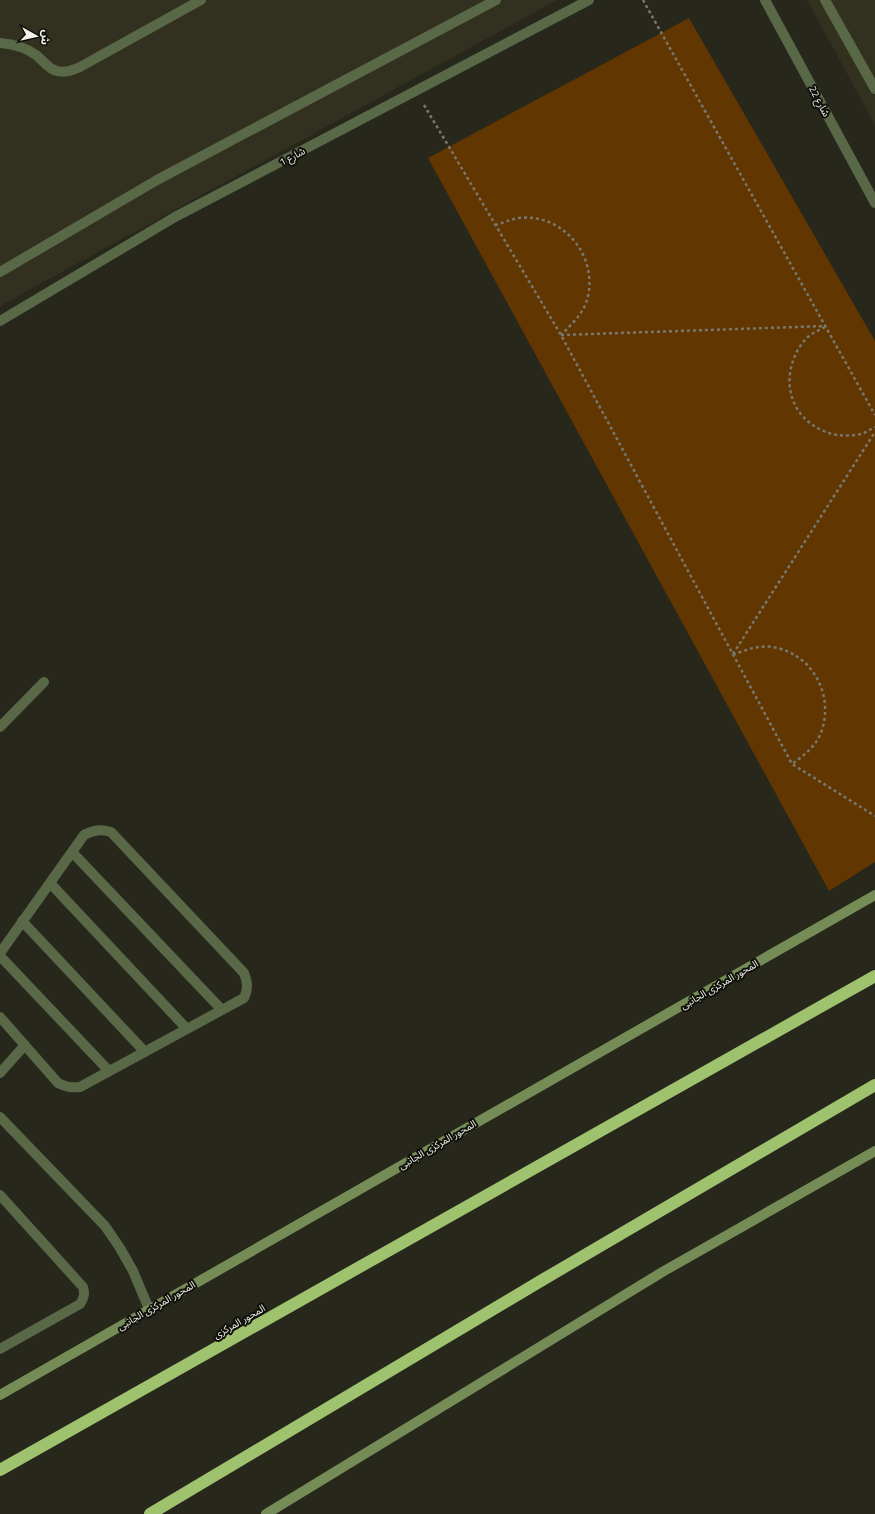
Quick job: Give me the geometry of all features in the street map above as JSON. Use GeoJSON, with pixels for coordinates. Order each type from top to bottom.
{"type":"FeatureCollection","features":[{"type":"Feature","properties":{"kind":"highway","name":"المحور المركزى"},"geometry":{"type":"LineString","coordinates":[[0,1470],[875,976]]}},
{"type":"Feature","properties":{"kind":"highway"},"geometry":{"type":"LineString","coordinates":[[150,1514],[544,1279],[875,1085]]}},
{"type":"Feature","properties":{"kind":"main road","name":"المحور المركزى الجانبى"},"geometry":{"type":"LineString","coordinates":[[0,1395],[875,895]]}},
{"type":"Feature","properties":{"kind":"main road"},"geometry":{"type":"LineString","coordinates":[[266,1514],[664,1271],[875,1151]]}},
{"type":"Feature","properties":{"kind":"street"},"geometry":{"type":"LineString","coordinates":[[0,44],[10,44],[24,48],[37,56],[48,67],[54,70],[67,72],[80,67],[200,0]]}},
{"type":"Feature","properties":{"kind":"street"},"geometry":{"type":"LineString","coordinates":[[0,272],[157,180],[496,0]]}},
{"type":"Feature","properties":{"kind":"street","name":"شارع 1"},"geometry":{"type":"LineString","coordinates":[[0,321],[175,217],[589,0]]}},
{"type":"Feature","properties":{"kind":"street"},"geometry":{"type":"LineString","coordinates":[[825,0],[875,88]]}},
{"type":"Feature","properties":{"kind":"street","name":"شارع 22"},"geometry":{"type":"LineString","coordinates":[[765,2],[875,203]]}},
{"type":"Feature","properties":{"kind":"street"},"geometry":{"type":"LineString","coordinates":[[1,725],[44,682]]}},
{"type":"Feature","properties":{"kind":"street"},"geometry":{"type":"LineString","coordinates":[[0,1017],[58,1083],[65,1087],[72,1088],[80,1087],[244,998],[248,990],[248,981],[244,973],[111,832],[102,829],[93,830],[84,835],[0,954],[109,1071]]}},
{"type":"Feature","properties":{"kind":"street"},"geometry":{"type":"LineString","coordinates":[[72,852],[222,1010]]}},
{"type":"Feature","properties":{"kind":"street"},"geometry":{"type":"LineString","coordinates":[[50,883],[188,1029]]}},
{"type":"Feature","properties":{"kind":"street"},"geometry":{"type":"LineString","coordinates":[[22,921],[145,1052]]}},
{"type":"Feature","properties":{"kind":"street"},"geometry":{"type":"LineString","coordinates":[[0,1073],[25,1045]]}},
{"type":"Feature","properties":{"kind":"street"},"geometry":{"type":"LineString","coordinates":[[0,1117],[105,1226],[133,1271],[149,1309]]}},
{"type":"Feature","properties":{"kind":"street"},"geometry":{"type":"LineString","coordinates":[[0,1195],[83,1287],[84,1299],[80,1304],[0,1349]]}},
{"type":"Feature","properties":{"kind":"path"},"geometry":{"type":"LineString","coordinates":[[643,0],[875,415]]}},
{"type":"Feature","properties":{"kind":"path"},"geometry":{"type":"LineString","coordinates":[[415,91],[561,336],[792,764],[875,816]]}},
{"type":"Feature","properties":{"kind":"path"},"geometry":{"type":"LineString","coordinates":[[495,225],[518,218],[543,220],[565,230],[581,249],[589,272],[588,296],[578,318],[561,336]]}},
{"type":"Feature","properties":{"kind":"path"},"geometry":{"type":"LineString","coordinates":[[561,336],[826,326]]}},
{"type":"Feature","properties":{"kind":"path"},"geometry":{"type":"LineString","coordinates":[[826,326],[809,336],[796,351],[790,369],[790,389],[796,408],[808,422],[825,432],[844,436],[863,433],[875,427]]}},
{"type":"Feature","properties":{"kind":"path"},"geometry":{"type":"LineString","coordinates":[[733,655],[875,432]]}},
{"type":"Feature","properties":{"kind":"path"},"geometry":{"type":"LineString","coordinates":[[733,655],[751,648],[771,646],[790,652],[806,663],[818,679],[825,697],[825,717],[823,724],[819,736],[808,752],[792,764]]}},
{"type":"Feature","properties":{"kind":"shaded area"},"geometry":{"type":"Polygon","coordinates":[[[0,0],[557,0],[0,306],[0,0]]]}},
{"type":"Feature","properties":{"kind":"shaded area"},"geometry":{"type":"Polygon","coordinates":[[[807,0],[875,0],[875,125],[807,0]]]}},
{"type":"Feature","properties":{"kind":"shaded area"},"geometry":{"type":"Polygon","coordinates":[[[689,18],[875,341],[875,862],[829,891],[428,158],[689,18]]]}}]}
